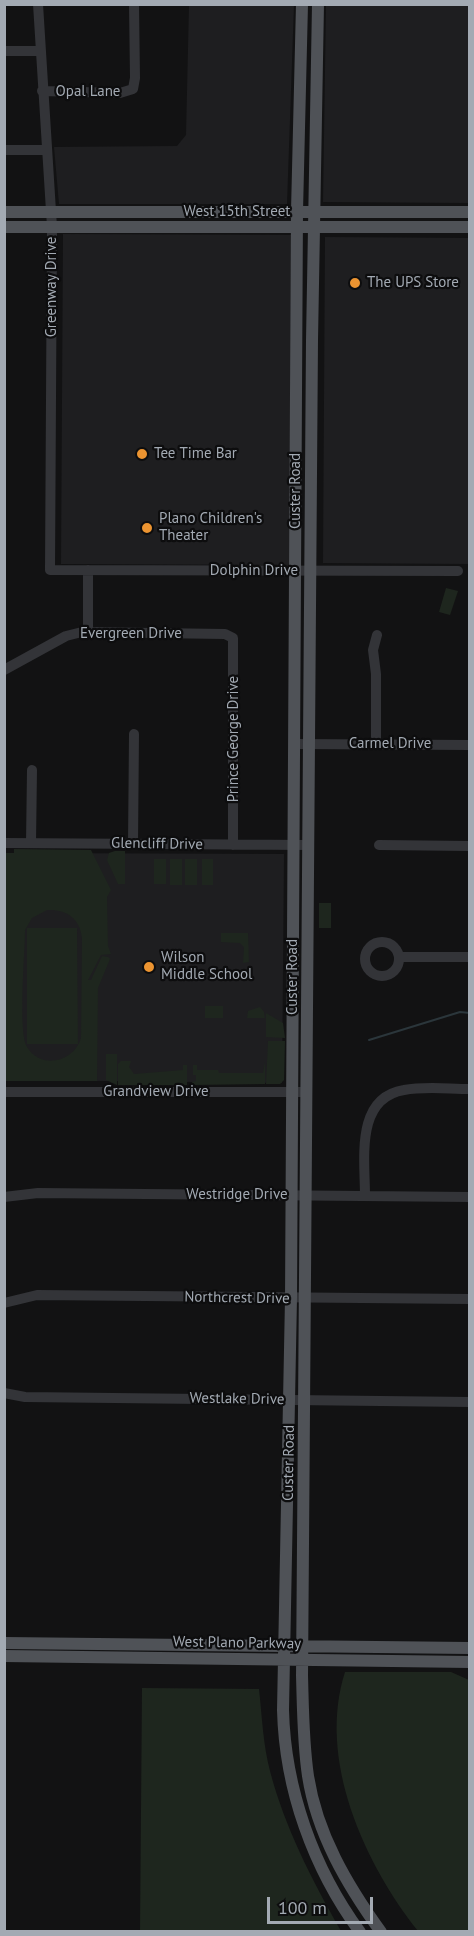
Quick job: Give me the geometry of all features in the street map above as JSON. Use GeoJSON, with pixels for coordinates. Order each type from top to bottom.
{"type":"FeatureCollection","features":[{"type":"Feature","properties":{"kind":"main road","name":"Custer Road"},"geometry":{"type":"LineString","coordinates":[[302,4],[297,211],[291,1298],[283,1710],[286,1751],[301,1812],[324,1876],[360,1932]]}},
{"type":"Feature","properties":{"kind":"main road","name":"Custer Road"},"geometry":{"type":"LineString","coordinates":[[318,4],[311,459],[302,1646],[304,1740],[312,1799],[344,1876],[381,1932]]}},
{"type":"Feature","properties":{"kind":"main road"},"geometry":{"type":"LineString","coordinates":[[300,91],[317,92]]}},
{"type":"Feature","properties":{"kind":"main road","name":"West 15th Street"},"geometry":{"type":"LineString","coordinates":[[4,212],[470,212]]}},
{"type":"Feature","properties":{"kind":"main road","name":"West 15th Street"},"geometry":{"type":"LineString","coordinates":[[4,227],[470,227]]}},
{"type":"Feature","properties":{"kind":"main road"},"geometry":{"type":"LineString","coordinates":[[297,340],[312,340]]}},
{"type":"Feature","properties":{"kind":"main road"},"geometry":{"type":"LineString","coordinates":[[297,459],[311,459]]}},
{"type":"Feature","properties":{"kind":"main road","name":"West Plano Parkway"},"geometry":{"type":"LineString","coordinates":[[4,1643],[285,1652],[302,1659],[470,1662]]}},
{"type":"Feature","properties":{"kind":"main road","name":"West Plano Parkway"},"geometry":{"type":"LineString","coordinates":[[4,1656],[285,1652],[302,1646],[470,1648]]}},
{"type":"Feature","properties":{"kind":"street","name":"Greenway Drive"},"geometry":{"type":"LineString","coordinates":[[38,4],[52,227],[50,570]]}},
{"type":"Feature","properties":{"kind":"street","name":"Opal Lane"},"geometry":{"type":"LineString","coordinates":[[42,92],[120,93],[133,89],[135,78],[134,4]]}},
{"type":"Feature","properties":{"kind":"street"},"geometry":{"type":"LineString","coordinates":[[4,51],[40,51]]}},
{"type":"Feature","properties":{"kind":"street"},"geometry":{"type":"LineString","coordinates":[[4,150],[46,150]]}},
{"type":"Feature","properties":{"kind":"street","name":"Dolphin Drive"},"geometry":{"type":"LineString","coordinates":[[50,570],[458,571]]}},
{"type":"Feature","properties":{"kind":"street"},"geometry":{"type":"LineString","coordinates":[[88,570],[88,631]]}},
{"type":"Feature","properties":{"kind":"street","name":"Evergreen Drive"},"geometry":{"type":"LineString","coordinates":[[4,670],[66,636],[88,631],[230,636]]}},
{"type":"Feature","properties":{"kind":"street"},"geometry":{"type":"LineString","coordinates":[[376,744],[376,674],[373,650],[377,635]]}},
{"type":"Feature","properties":{"kind":"street","name":"Prince George Drive"},"geometry":{"type":"LineString","coordinates":[[230,636],[234,641],[233,845]]}},
{"type":"Feature","properties":{"kind":"street"},"geometry":{"type":"LineString","coordinates":[[133,844],[134,734]]}},
{"type":"Feature","properties":{"kind":"street","name":"Carmel Drive"},"geometry":{"type":"LineString","coordinates":[[295,744],[470,745]]}},
{"type":"Feature","properties":{"kind":"street"},"geometry":{"type":"LineString","coordinates":[[31,843],[32,770]]}},
{"type":"Feature","properties":{"kind":"street","name":"Glencliff Drive"},"geometry":{"type":"LineString","coordinates":[[4,843],[309,845]]}},
{"type":"Feature","properties":{"kind":"street"},"geometry":{"type":"LineString","coordinates":[[379,845],[470,846]]}},
{"type":"Feature","properties":{"kind":"street"},"geometry":{"type":"LineString","coordinates":[[399,957],[470,957]]}},
{"type":"Feature","properties":{"kind":"street"},"geometry":{"type":"LineString","coordinates":[[365,1196],[366,1124],[377,1104],[392,1093],[405,1089],[470,1089]]}},
{"type":"Feature","properties":{"kind":"street","name":"Grandview Drive"},"geometry":{"type":"LineString","coordinates":[[4,1092],[307,1092]]}},
{"type":"Feature","properties":{"kind":"street","name":"Westridge Drive"},"geometry":{"type":"LineString","coordinates":[[4,1197],[38,1193],[470,1197]]}},
{"type":"Feature","properties":{"kind":"street","name":"Northcrest Drive"},"geometry":{"type":"LineString","coordinates":[[4,1303],[37,1295],[470,1299]]}},
{"type":"Feature","properties":{"kind":"street","name":"Westlake Drive"},"geometry":{"type":"LineString","coordinates":[[4,1393],[25,1397],[470,1402]]}},
{"type":"Feature","properties":{"kind":"shaded area"},"geometry":{"type":"Polygon","coordinates":[[[189,5],[294,5],[287,204],[59,204],[54,147],[177,146],[186,135],[189,5]]]}},
{"type":"Feature","properties":{"kind":"shaded area"},"geometry":{"type":"Polygon","coordinates":[[[326,5],[469,5],[469,203],[323,202],[326,5]]]}},
{"type":"Feature","properties":{"kind":"shaded area"},"geometry":{"type":"Polygon","coordinates":[[[63,234],[291,235],[290,565],[61,564],[63,234]]]}},
{"type":"Feature","properties":{"kind":"shaded area"},"geometry":{"type":"Polygon","coordinates":[[[325,237],[469,238],[469,564],[323,563],[325,237]]]}},
{"type":"Feature","properties":{"kind":"shaded area"},"geometry":{"type":"Polygon","coordinates":[[[446,588],[458,591],[450,615],[439,612],[446,588]]]}},
{"type":"Feature","properties":{"kind":"shaded area"},"geometry":{"type":"Polygon","coordinates":[[[14,849],[91,850],[111,890],[107,897],[108,946],[111,954],[101,955],[88,980],[91,980],[102,956],[108,957],[110,959],[98,988],[97,1081],[5,1081],[4,853],[14,853],[14,849]],[[47,910],[32,918],[25,930],[23,973],[24,1038],[33,1054],[48,1061],[57,1060],[72,1053],[81,1038],[81,931],[71,916],[47,910]]]}},
{"type":"Feature","properties":{"kind":"shaded area"},"geometry":{"type":"Polygon","coordinates":[[[125,851],[125,884],[118,884],[107,860],[109,853],[125,851]]]}},
{"type":"Feature","properties":{"kind":"shaded area","name":"Wilson Middle School"},"geometry":{"type":"Polygon","coordinates":[[[14,853],[284,854],[282,1083],[14,1080],[14,853]]]}},
{"type":"Feature","properties":{"kind":"shaded area"},"geometry":{"type":"Polygon","coordinates":[[[154,859],[166,859],[166,884],[154,884],[154,859]]]}},
{"type":"Feature","properties":{"kind":"shaded area"},"geometry":{"type":"Polygon","coordinates":[[[170,859],[182,859],[182,885],[170,885],[170,859]]]}},
{"type":"Feature","properties":{"kind":"shaded area"},"geometry":{"type":"Polygon","coordinates":[[[185,859],[197,859],[197,885],[185,885],[185,859]]]}},
{"type":"Feature","properties":{"kind":"shaded area"},"geometry":{"type":"Polygon","coordinates":[[[202,859],[213,859],[213,885],[202,885],[202,859]]]}},
{"type":"Feature","properties":{"kind":"shaded area"},"geometry":{"type":"Polygon","coordinates":[[[319,903],[331,903],[331,928],[319,928],[319,903]]]}},
{"type":"Feature","properties":{"kind":"shaded area"},"geometry":{"type":"Polygon","coordinates":[[[27,928],[77,928],[78,1044],[27,1044],[27,928]]]}},
{"type":"Feature","properties":{"kind":"shaded area"},"geometry":{"type":"Polygon","coordinates":[[[221,933],[248,933],[249,962],[243,963],[244,947],[240,943],[221,942],[221,933]]]}},
{"type":"Feature","properties":{"kind":"shaded area"},"geometry":{"type":"Polygon","coordinates":[[[205,1006],[223,1006],[223,1018],[205,1018],[205,1006]]]}},
{"type":"Feature","properties":{"kind":"shaded area"},"geometry":{"type":"Polygon","coordinates":[[[260,1007],[265,1018],[247,1018],[248,1011],[260,1007]]]}},
{"type":"Feature","properties":{"kind":"shaded area"},"geometry":{"type":"Polygon","coordinates":[[[266,1013],[283,1023],[285,1038],[266,1037],[266,1013]]]}},
{"type":"Feature","properties":{"kind":"shaded area"},"geometry":{"type":"Polygon","coordinates":[[[268,1041],[285,1041],[284,1080],[280,1084],[266,1084],[268,1041]]]}},
{"type":"Feature","properties":{"kind":"shaded area"},"geometry":{"type":"Polygon","coordinates":[[[106,1054],[117,1054],[117,1085],[106,1080],[106,1054]]]}},
{"type":"Feature","properties":{"kind":"shaded area"},"geometry":{"type":"Polygon","coordinates":[[[121,1061],[131,1061],[129,1067],[134,1074],[183,1070],[183,1065],[187,1065],[187,1085],[118,1085],[118,1064],[121,1061]]]}},
{"type":"Feature","properties":{"kind":"shaded area"},"geometry":{"type":"Polygon","coordinates":[[[265,1062],[265,1084],[192,1085],[192,1082],[196,1081],[196,1075],[193,1075],[193,1065],[197,1065],[197,1070],[218,1070],[219,1073],[263,1073],[265,1062]]]}},
{"type":"Feature","properties":{"kind":"shaded area"},"geometry":{"type":"Polygon","coordinates":[[[345,1672],[451,1672],[469,1680],[469,1931],[418,1931],[398,1904],[364,1842],[351,1809],[342,1774],[337,1740],[338,1705],[345,1672]]]}},
{"type":"Feature","properties":{"kind":"shaded area"},"geometry":{"type":"Polygon","coordinates":[[[142,1688],[259,1689],[266,1751],[283,1813],[300,1853],[341,1931],[140,1931],[142,1688]]]}},
{"type":"Feature","properties":{"kind":"waterway"},"geometry":{"type":"LineString","coordinates":[[369,1040],[460,1012],[470,1013]]}},
{"type":"Feature","properties":{"kind":"place","name":"The UPS Store"},"geometry":{"type":"Point","coordinates":[355,283]}},
{"type":"Feature","properties":{"kind":"place","name":"Tee Time Bar"},"geometry":{"type":"Point","coordinates":[142,454]}},
{"type":"Feature","properties":{"kind":"place","name":"Plano Children's Theater"},"geometry":{"type":"Point","coordinates":[147,528]}},
{"type":"Feature","properties":{"kind":"place","name":"Wilson Middle School"},"geometry":{"type":"Point","coordinates":[149,967]}}]}
